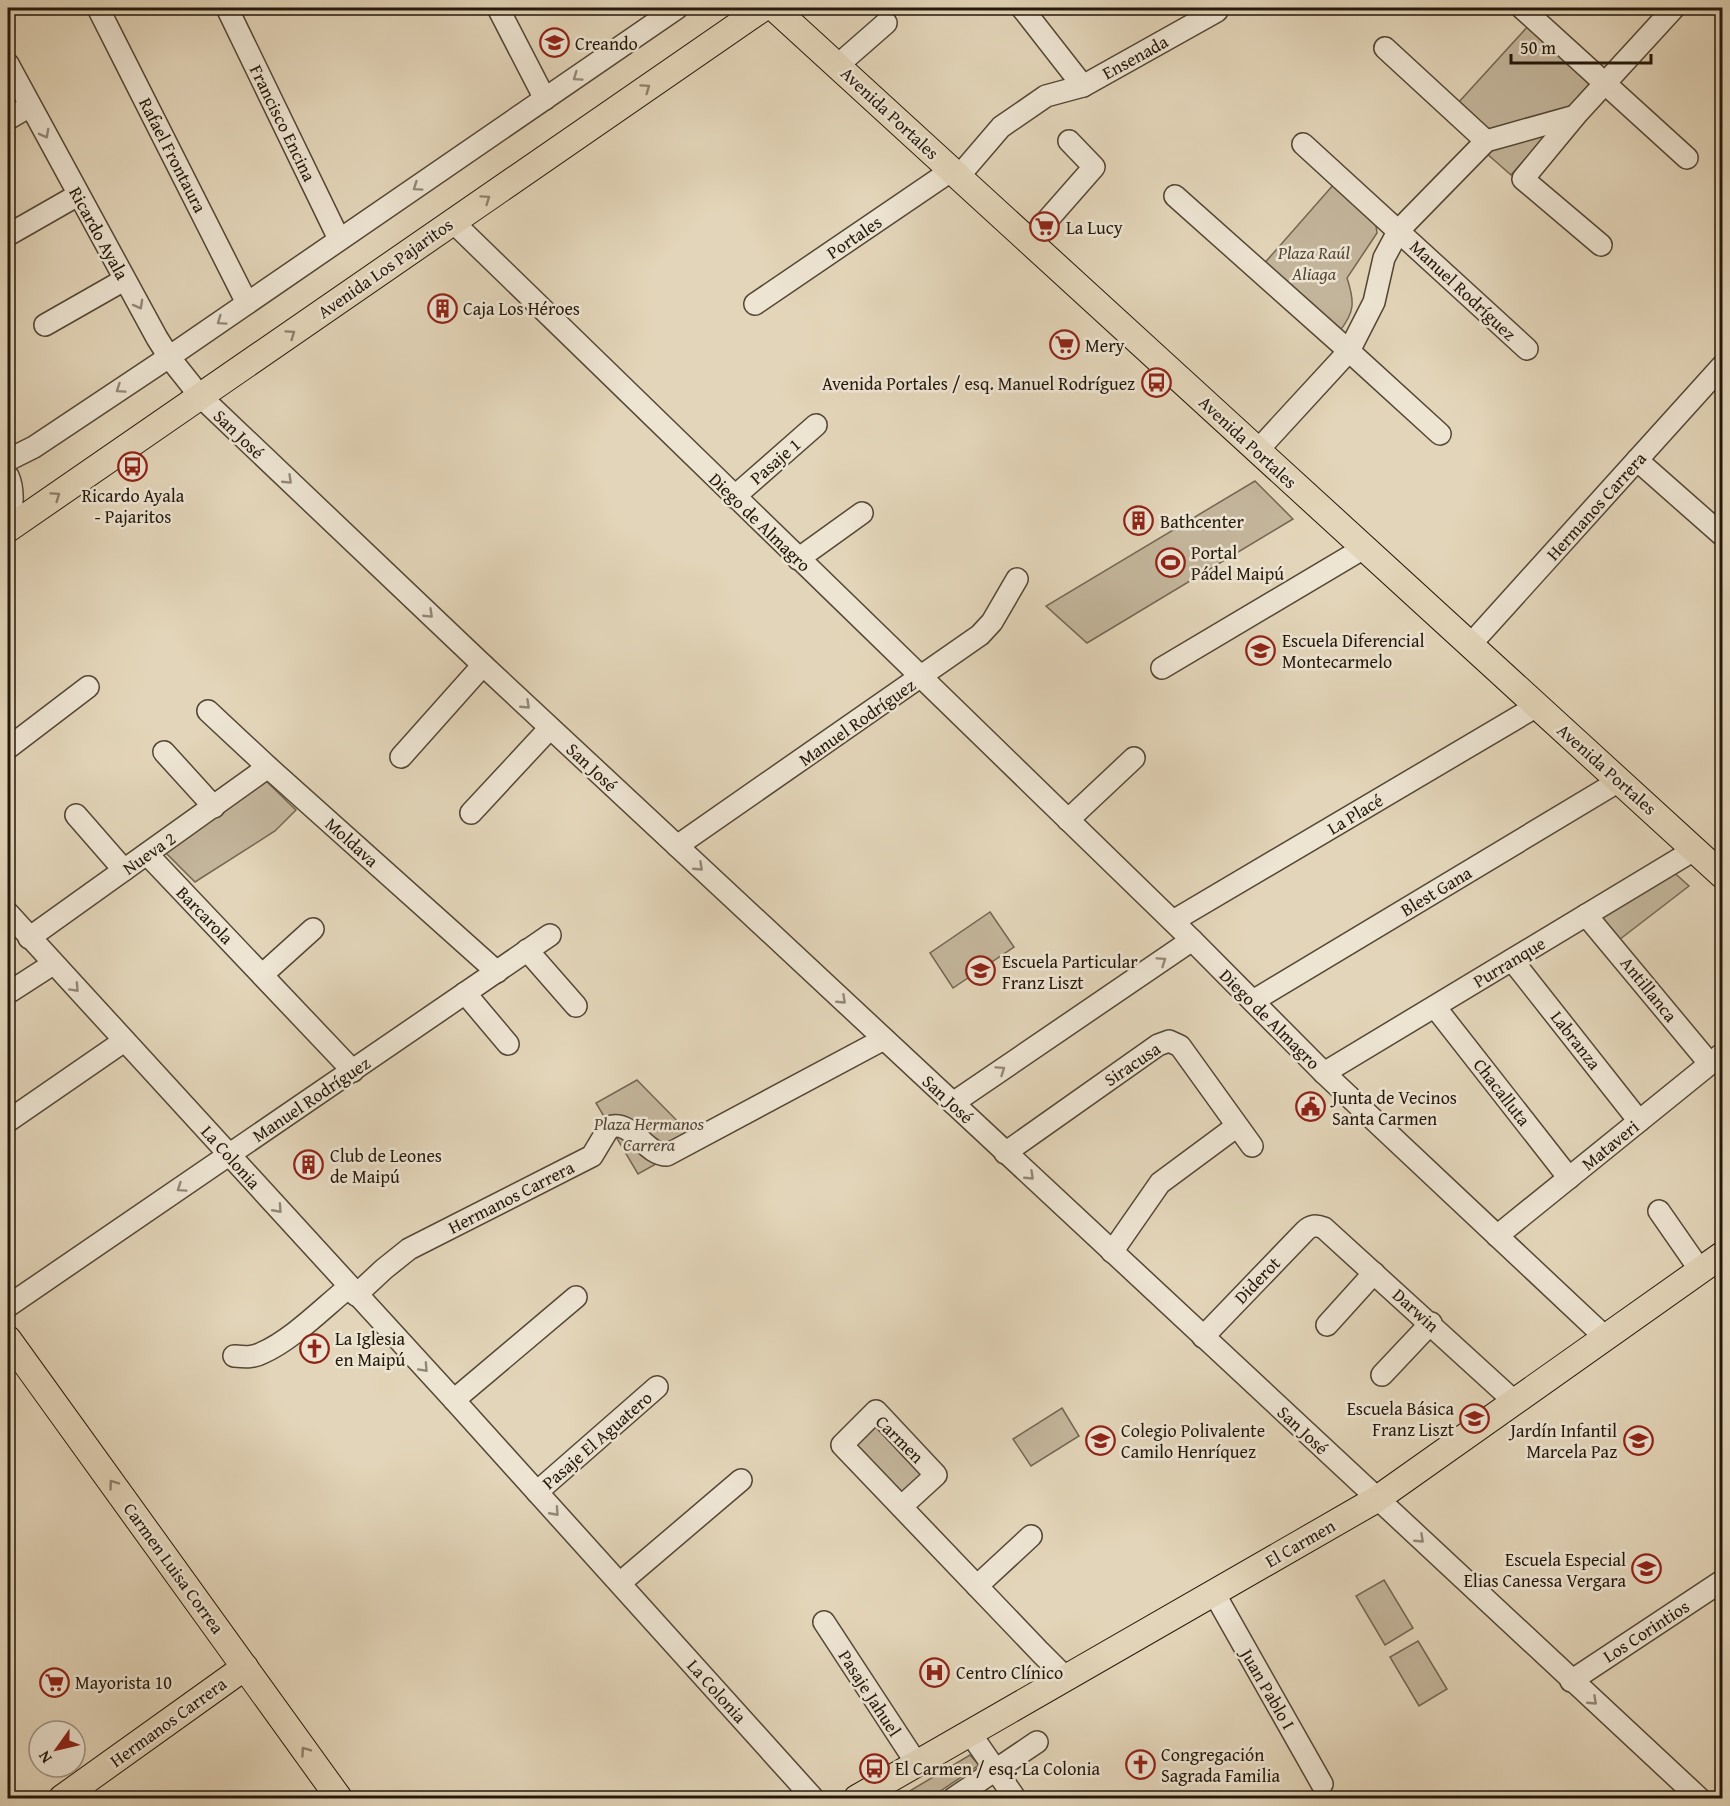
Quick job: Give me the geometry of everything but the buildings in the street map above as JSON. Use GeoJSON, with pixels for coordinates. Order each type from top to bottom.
{"type":"FeatureCollection","features":[{"type":"Feature","properties":{"kind":"main road","name":"Avenida Los Pajaritos"},"geometry":{"type":"LineString","coordinates":[[8,529],[763,8]]}},
{"type":"Feature","properties":{"kind":"main road","name":"Avenida Portales"},"geometry":{"type":"LineString","coordinates":[[774,8],[1722,875]]}},
{"type":"Feature","properties":{"kind":"main road","name":"El Carmen"},"geometry":{"type":"LineString","coordinates":[[857,1798],[1377,1499],[1722,1255]]}},
{"type":"Feature","properties":{"kind":"main road","name":"Carmen Luisa Correa"},"geometry":{"type":"LineString","coordinates":[[8,1339],[339,1798]]}},
{"type":"Feature","properties":{"kind":"main road","name":"Hermanos Carrera"},"geometry":{"type":"LineString","coordinates":[[62,1798],[246,1667]]}},
{"type":"Feature","properties":{"kind":"street","name":"Rafael Frontaura"},"geometry":{"type":"LineString","coordinates":[[98,8],[247,303]]}},
{"type":"Feature","properties":{"kind":"street","name":"Francisco Encina"},"geometry":{"type":"LineString","coordinates":[[227,8],[339,240]]}},
{"type":"Feature","properties":{"kind":"street"},"geometry":{"type":"LineString","coordinates":[[498,8],[545,99]]}},
{"type":"Feature","properties":{"kind":"street"},"geometry":{"type":"LineString","coordinates":[[8,460],[34,447],[169,357],[677,8]]}},
{"type":"Feature","properties":{"kind":"street","name":"Ensenada"},"geometry":{"type":"LineString","coordinates":[[1022,8],[1083,86]]}},
{"type":"Feature","properties":{"kind":"street"},"geometry":{"type":"LineString","coordinates":[[1522,8],[1687,158]]}},
{"type":"Feature","properties":{"kind":"street"},"geometry":{"type":"LineString","coordinates":[[1601,245],[1523,179],[1604,83],[1674,8]]}},
{"type":"Feature","properties":{"kind":"street","name":"Ensenada"},"geometry":{"type":"LineString","coordinates":[[955,173],[1001,127],[1046,96],[1083,86],[1217,11]]}},
{"type":"Feature","properties":{"kind":"street"},"geometry":{"type":"LineString","coordinates":[[838,65],[886,23]]}},
{"type":"Feature","properties":{"kind":"street"},"geometry":{"type":"LineString","coordinates":[[1385,48],[1486,141]]}},
{"type":"Feature","properties":{"kind":"street","name":"Ricardo Ayala"},"geometry":{"type":"LineString","coordinates":[[8,64],[124,280],[169,357],[200,396]]}},
{"type":"Feature","properties":{"kind":"street"},"geometry":{"type":"LineString","coordinates":[[8,119],[30,106]]}},
{"type":"Feature","properties":{"kind":"street","name":"Manuel Rodríguez"},"geometry":{"type":"LineString","coordinates":[[1257,451],[1349,351],[1374,302],[1384,258],[1399,230],[1486,141],[1575,116]]}},
{"type":"Feature","properties":{"kind":"street"},"geometry":{"type":"LineString","coordinates":[[1029,240],[1094,167],[1069,141]]}},
{"type":"Feature","properties":{"kind":"street","name":"Manuel Rodríguez"},"geometry":{"type":"LineString","coordinates":[[1303,144],[1527,349]]}},
{"type":"Feature","properties":{"kind":"street","name":"Portales"},"geometry":{"type":"LineString","coordinates":[[755,304],[955,173]]}},
{"type":"Feature","properties":{"kind":"street"},"geometry":{"type":"LineString","coordinates":[[8,235],[78,195]]}},
{"type":"Feature","properties":{"kind":"street"},"geometry":{"type":"LineString","coordinates":[[1174,196],[1440,435]]}},
{"type":"Feature","properties":{"kind":"street","name":"Diego de Almagro"},"geometry":{"type":"LineString","coordinates":[[453,222],[1173,921],[1324,1073],[1606,1338]]}},
{"type":"Feature","properties":{"kind":"street"},"geometry":{"type":"LineString","coordinates":[[45,325],[124,280]]}},
{"type":"Feature","properties":{"kind":"street","name":"Hermanos Carrera"},"geometry":{"type":"LineString","coordinates":[[1470,645],[1722,366]]}},
{"type":"Feature","properties":{"kind":"street","name":"San José"},"geometry":{"type":"LineString","coordinates":[[200,396],[550,728],[1699,1798]]}},
{"type":"Feature","properties":{"kind":"street","name":"Pasaje 1"},"geometry":{"type":"LineString","coordinates":[[734,497],[816,425]]}},
{"type":"Feature","properties":{"kind":"street"},"geometry":{"type":"LineString","coordinates":[[1637,460],[1722,535]]}},
{"type":"Feature","properties":{"kind":"street"},"geometry":{"type":"LineString","coordinates":[[8,480],[12,505],[8,522]]}},
{"type":"Feature","properties":{"kind":"street"},"geometry":{"type":"LineString","coordinates":[[798,559],[862,513]]}},
{"type":"Feature","properties":{"kind":"street"},"geometry":{"type":"LineString","coordinates":[[1162,668],[1364,548]]}},
{"type":"Feature","properties":{"kind":"street","name":"Manuel Rodríguez"},"geometry":{"type":"LineString","coordinates":[[677,846],[921,678],[986,630],[1017,579]]}},
{"type":"Feature","properties":{"kind":"street"},"geometry":{"type":"LineString","coordinates":[[401,757],[483,665]]}},
{"type":"Feature","properties":{"kind":"street"},"geometry":{"type":"LineString","coordinates":[[8,746],[88,687]]}},
{"type":"Feature","properties":{"kind":"street","name":"La Placé"},"geometry":{"type":"LineString","coordinates":[[1173,921],[1537,706]]}},
{"type":"Feature","properties":{"kind":"street","name":"Moldava"},"geometry":{"type":"LineString","coordinates":[[208,711],[497,972]]}},
{"type":"Feature","properties":{"kind":"street"},"geometry":{"type":"LineString","coordinates":[[471,813],[550,728]]}},
{"type":"Feature","properties":{"kind":"street"},"geometry":{"type":"LineString","coordinates":[[164,752],[214,807]]}},
{"type":"Feature","properties":{"kind":"street"},"geometry":{"type":"LineString","coordinates":[[1068,820],[1134,758]]}},
{"type":"Feature","properties":{"kind":"street","name":"Nueva 2"},"geometry":{"type":"LineString","coordinates":[[29,938],[268,767]]}},
{"type":"Feature","properties":{"kind":"street","name":"Blest Gana"},"geometry":{"type":"LineString","coordinates":[[1253,1001],[1619,781]]}},
{"type":"Feature","properties":{"kind":"street"},"geometry":{"type":"LineString","coordinates":[[76,815],[124,870]]}},
{"type":"Feature","properties":{"kind":"street","name":"Purranque"},"geometry":{"type":"LineString","coordinates":[[1324,1073],[1694,849]]}},
{"type":"Feature","properties":{"kind":"street","name":"Barcarola"},"geometry":{"type":"LineString","coordinates":[[147,854],[353,1071]]}},
{"type":"Feature","properties":{"kind":"street","name":"La Colonia"},"geometry":{"type":"LineString","coordinates":[[8,913],[454,1400],[813,1798]]}},
{"type":"Feature","properties":{"kind":"street","name":"Antillanca"},"geometry":{"type":"LineString","coordinates":[[1586,915],[1716,1059]]}},
{"type":"Feature","properties":{"kind":"street"},"geometry":{"type":"LineString","coordinates":[[262,975],[313,929]]}},
{"type":"Feature","properties":{"kind":"street","name":"Manuel Rodríguez"},"geometry":{"type":"LineString","coordinates":[[8,1306],[550,935]]}},
{"type":"Feature","properties":{"kind":"street"},"geometry":{"type":"LineString","coordinates":[[953,1103],[1192,940]]}},
{"type":"Feature","properties":{"kind":"street"},"geometry":{"type":"LineString","coordinates":[[527,950],[576,1006]]}},
{"type":"Feature","properties":{"kind":"street","name":"Labranza"},"geometry":{"type":"LineString","coordinates":[[1512,960],[1639,1121]]}},
{"type":"Feature","properties":{"kind":"street"},"geometry":{"type":"LineString","coordinates":[[8,993],[53,964]]}},
{"type":"Feature","properties":{"kind":"street"},"geometry":{"type":"LineString","coordinates":[[465,993],[508,1044]]}},
{"type":"Feature","properties":{"kind":"street","name":"Chacalluta"},"geometry":{"type":"LineString","coordinates":[[1435,1006],[1569,1178]]}},
{"type":"Feature","properties":{"kind":"street","name":"Hermanos Carrera"},"geometry":{"type":"LineString","coordinates":[[352,1291],[409,1249],[592,1156],[612,1126],[623,1127],[658,1154],[667,1155],[884,1040]]}},
{"type":"Feature","properties":{"kind":"street"},"geometry":{"type":"LineString","coordinates":[[8,1121],[124,1041]]}},
{"type":"Feature","properties":{"kind":"street","name":"Siracusa"},"geometry":{"type":"LineString","coordinates":[[1005,1153],[1158,1045],[1169,1041],[1180,1047],[1252,1146]]}},
{"type":"Feature","properties":{"kind":"street","name":"Mataveri"},"geometry":{"type":"LineString","coordinates":[[1497,1236],[1716,1059]]}},
{"type":"Feature","properties":{"kind":"street"},"geometry":{"type":"LineString","coordinates":[[1112,1252],[1160,1183],[1237,1126]]}},
{"type":"Feature","properties":{"kind":"street"},"geometry":{"type":"LineString","coordinates":[[1659,1211],[1701,1270]]}},
{"type":"Feature","properties":{"kind":"street","name":"Darwin"},"geometry":{"type":"LineString","coordinates":[[1314,1226],[1324,1228],[1431,1323],[1515,1402]]}},
{"type":"Feature","properties":{"kind":"street","name":"Diderot"},"geometry":{"type":"LineString","coordinates":[[1203,1337],[1305,1231],[1314,1226]]}},
{"type":"Feature","properties":{"kind":"street"},"geometry":{"type":"LineString","coordinates":[[1327,1324],[1374,1273]]}},
{"type":"Feature","properties":{"kind":"street"},"geometry":{"type":"LineString","coordinates":[[234,1356],[252,1356],[262,1353],[352,1291]]}},
{"type":"Feature","properties":{"kind":"street"},"geometry":{"type":"LineString","coordinates":[[454,1400],[576,1297]]}},
{"type":"Feature","properties":{"kind":"street"},"geometry":{"type":"LineString","coordinates":[[1382,1375],[1431,1323]]}},
{"type":"Feature","properties":{"kind":"street","name":"Pasaje El Aguatero"},"geometry":{"type":"LineString","coordinates":[[537,1492],[657,1387]]}},
{"type":"Feature","properties":{"kind":"street","name":"Carmen"},"geometry":{"type":"LineString","coordinates":[[901,1507],[936,1475],[876,1411],[842,1444],[901,1507],[1066,1678]]}},
{"type":"Feature","properties":{"kind":"street"},"geometry":{"type":"LineString","coordinates":[[620,1583],[741,1480]]}},
{"type":"Feature","properties":{"kind":"street"},"geometry":{"type":"LineString","coordinates":[[977,1586],[1031,1536]]}},
{"type":"Feature","properties":{"kind":"street","name":"Los Corintios"},"geometry":{"type":"LineString","coordinates":[[1571,1681],[1722,1582]]}},
{"type":"Feature","properties":{"kind":"street","name":"Juan Pablo I"},"geometry":{"type":"LineString","coordinates":[[1214,1593],[1322,1784]]}},
{"type":"Feature","properties":{"kind":"street","name":"Pasaje Jahuel"},"geometry":{"type":"LineString","coordinates":[[824,1622],[917,1764]]}},
{"type":"Feature","properties":{"kind":"street"},"geometry":{"type":"LineString","coordinates":[[970,1733],[1015,1798]]}},
{"type":"Feature","properties":{"kind":"street"},"geometry":{"type":"LineString","coordinates":[[954,1798],[1037,1742]]}},
{"type":"Feature","properties":{"kind":"green space"},"geometry":{"type":"Polygon","coordinates":[[[1529,25],[1593,83],[1568,111],[1491,133],[1458,103],[1529,25]]]}},
{"type":"Feature","properties":{"kind":"green space"},"geometry":{"type":"Polygon","coordinates":[[[1553,128],[1511,175],[1486,153],[1493,145],[1553,128]]]}},
{"type":"Feature","properties":{"kind":"green space","name":"Plaza Raúl Aliaga"},"geometry":{"type":"Polygon","coordinates":[[[1334,184],[1375,219],[1377,233],[1347,278],[1352,307],[1348,319],[1338,333],[1262,266],[1334,184]]]}},
{"type":"Feature","properties":{"kind":"green space","name":"Portal Pádel Maipú"},"geometry":{"type":"Polygon","coordinates":[[[1255,481],[1293,519],[1087,643],[1046,606],[1255,481]]]}},
{"type":"Feature","properties":{"kind":"green space"},"geometry":{"type":"Polygon","coordinates":[[[265,780],[296,810],[275,831],[195,882],[164,851],[265,780]]]}},
{"type":"Feature","properties":{"kind":"green space"},"geometry":{"type":"Polygon","coordinates":[[[1669,868],[1689,886],[1615,943],[1594,918],[1669,868]]]}},
{"type":"Feature","properties":{"kind":"green space"},"geometry":{"type":"Polygon","coordinates":[[[990,912],[1014,947],[953,988],[930,953],[990,912]]]}},
{"type":"Feature","properties":{"kind":"green space","name":"Plaza Hermanos Carrera"},"geometry":{"type":"Polygon","coordinates":[[[637,1080],[697,1141],[638,1174],[596,1103],[637,1080]]]}},
{"type":"Feature","properties":{"kind":"green space"},"geometry":{"type":"Polygon","coordinates":[[[1062,1408],[1079,1436],[1031,1466],[1013,1439],[1062,1408]]]}},
{"type":"Feature","properties":{"kind":"green space"},"geometry":{"type":"Polygon","coordinates":[[[877,1424],[925,1475],[901,1496],[852,1446],[877,1424]]]}},
{"type":"Feature","properties":{"kind":"green space"},"geometry":{"type":"Polygon","coordinates":[[[1384,1580],[1413,1628],[1385,1645],[1356,1596],[1384,1580]]]}},
{"type":"Feature","properties":{"kind":"green space"},"geometry":{"type":"Polygon","coordinates":[[[1418,1641],[1447,1689],[1419,1706],[1390,1657],[1418,1641]]]}},
{"type":"Feature","properties":{"kind":"green space"},"geometry":{"type":"Polygon","coordinates":[[[970,1755],[979,1765],[930,1798],[898,1798],[970,1755]]]}},
{"type":"Feature","properties":{"kind":"place","name":"Creando"},"geometry":{"type":"Point","coordinates":[554,43]}},
{"type":"Feature","properties":{"kind":"place","name":"La Lucy"},"geometry":{"type":"Point","coordinates":[1045,227]}},
{"type":"Feature","properties":{"kind":"place","name":"Caja Los Héroes"},"geometry":{"type":"Point","coordinates":[442,308]}},
{"type":"Feature","properties":{"kind":"place","name":"Mery"},"geometry":{"type":"Point","coordinates":[1064,345]}},
{"type":"Feature","properties":{"kind":"place","name":"Avenida Portales / esq. Manuel Rodríguez"},"geometry":{"type":"Point","coordinates":[1156,383]}},
{"type":"Feature","properties":{"kind":"place","name":"Ricardo Ayala - Pajaritos"},"geometry":{"type":"Point","coordinates":[133,466]}},
{"type":"Feature","properties":{"kind":"place","name":"Bathcenter"},"geometry":{"type":"Point","coordinates":[1139,521]}},
{"type":"Feature","properties":{"kind":"place","name":"Portal Pádel Maipú"},"geometry":{"type":"Point","coordinates":[1170,562]}},
{"type":"Feature","properties":{"kind":"place","name":"Escuela Diferencial Montecarmelo"},"geometry":{"type":"Point","coordinates":[1261,650]}},
{"type":"Feature","properties":{"kind":"place","name":"Escuela Particular Franz Liszt"},"geometry":{"type":"Point","coordinates":[981,971]}},
{"type":"Feature","properties":{"kind":"place","name":"Junta de Vecinos Santa Carmen"},"geometry":{"type":"Point","coordinates":[1311,1107]}},
{"type":"Feature","properties":{"kind":"place","name":"Club de Leones de Maipú"},"geometry":{"type":"Point","coordinates":[309,1165]}},
{"type":"Feature","properties":{"kind":"place","name":"La Iglesia en Maipú"},"geometry":{"type":"Point","coordinates":[314,1348]}},
{"type":"Feature","properties":{"kind":"place","name":"Escuela Básica Franz Liszt"},"geometry":{"type":"Point","coordinates":[1475,1418]}},
{"type":"Feature","properties":{"kind":"place","name":"Colegio Polivalente Camilo Henríquez"},"geometry":{"type":"Point","coordinates":[1100,1440]}},
{"type":"Feature","properties":{"kind":"place","name":"Jardín Infantil Marcela Paz"},"geometry":{"type":"Point","coordinates":[1638,1440]}},
{"type":"Feature","properties":{"kind":"place","name":"Escuela Especial Elias Canessa Vergara"},"geometry":{"type":"Point","coordinates":[1647,1569]}},
{"type":"Feature","properties":{"kind":"place","name":"Centro Clínico"},"geometry":{"type":"Point","coordinates":[935,1672]}},
{"type":"Feature","properties":{"kind":"place","name":"Mayorista 10"},"geometry":{"type":"Point","coordinates":[54,1682]}},
{"type":"Feature","properties":{"kind":"place","name":"Congregación Sagrada Familia"},"geometry":{"type":"Point","coordinates":[1140,1764]}},
{"type":"Feature","properties":{"kind":"place","name":"El Carmen / esq. La Colonia"},"geometry":{"type":"Point","coordinates":[874,1768]}}]}
